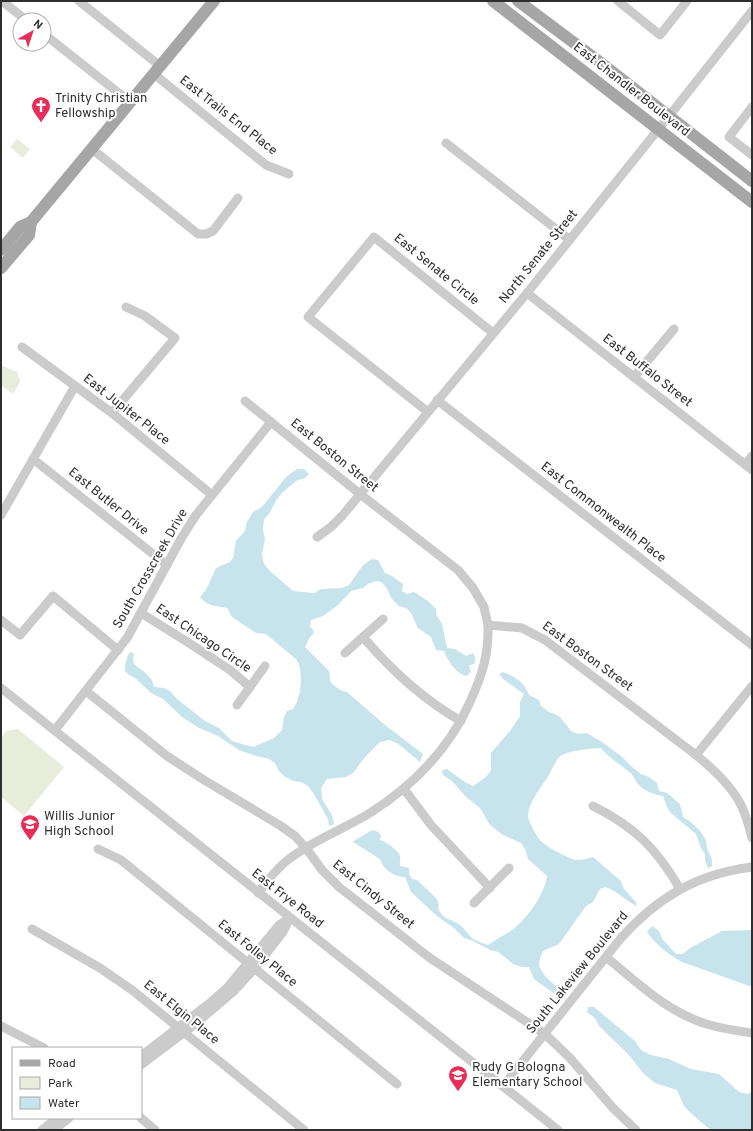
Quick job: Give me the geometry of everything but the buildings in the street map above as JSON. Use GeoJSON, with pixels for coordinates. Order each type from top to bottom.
{"type":"FeatureCollection","features":[{"type":"Feature","properties":{"kind":"main road"},"geometry":{"type":"LineString","coordinates":[[1,250],[20,227],[31,222],[214,1]]}},
{"type":"Feature","properties":{"kind":"main road","name":"East Chandler Boulevard"},"geometry":{"type":"LineString","coordinates":[[518,1],[669,116],[752,182]]}},
{"type":"Feature","properties":{"kind":"main road","name":"East Chandler Boulevard"},"geometry":{"type":"LineString","coordinates":[[500,3],[752,202]]}},
{"type":"Feature","properties":{"kind":"main road"},"geometry":{"type":"LineString","coordinates":[[1,268],[29,235],[31,222]]}},
{"type":"Feature","properties":{"kind":"street"},"geometry":{"type":"LineString","coordinates":[[2,1],[16,12]]}},
{"type":"Feature","properties":{"kind":"street"},"geometry":{"type":"LineString","coordinates":[[79,1],[157,70]]}},
{"type":"Feature","properties":{"kind":"street"},"geometry":{"type":"LineString","coordinates":[[618,1],[660,35],[687,1]]}},
{"type":"Feature","properties":{"kind":"street","name":"North Senate Street"},"geometry":{"type":"LineString","coordinates":[[317,537],[331,528],[342,516],[570,240],[752,11]]}},
{"type":"Feature","properties":{"kind":"street"},"geometry":{"type":"LineString","coordinates":[[52,40],[130,102]]}},
{"type":"Feature","properties":{"kind":"street","name":"East Trails End Place"},"geometry":{"type":"LineString","coordinates":[[157,70],[266,165],[289,174]]}},
{"type":"Feature","properties":{"kind":"street"},"geometry":{"type":"LineString","coordinates":[[752,107],[729,137],[752,155]]}},
{"type":"Feature","properties":{"kind":"street"},"geometry":{"type":"LineString","coordinates":[[446,143],[570,240]]}},
{"type":"Feature","properties":{"kind":"street"},"geometry":{"type":"LineString","coordinates":[[92,149],[198,234],[206,234],[213,231],[238,198]]}},
{"type":"Feature","properties":{"kind":"street","name":"East Senate Circle"},"geometry":{"type":"LineString","coordinates":[[428,412],[308,317],[374,237],[493,333]]}},
{"type":"Feature","properties":{"kind":"street","name":"East Buffalo Street"},"geometry":{"type":"LineString","coordinates":[[527,292],[749,467]]}},
{"type":"Feature","properties":{"kind":"street"},"geometry":{"type":"LineString","coordinates":[[112,413],[175,338],[146,316],[126,307]]}},
{"type":"Feature","properties":{"kind":"street"},"geometry":{"type":"LineString","coordinates":[[634,377],[674,329]]}},
{"type":"Feature","properties":{"kind":"street","name":"East Jupiter Place"},"geometry":{"type":"LineString","coordinates":[[22,347],[112,413],[212,495]]}},
{"type":"Feature","properties":{"kind":"street"},"geometry":{"type":"LineString","coordinates":[[1,515],[74,386]]}},
{"type":"Feature","properties":{"kind":"street","name":"East Commonwealth Place"},"geometry":{"type":"LineString","coordinates":[[437,400],[752,645]]}},
{"type":"Feature","properties":{"kind":"street","name":"East Boston Street"},"geometry":{"type":"LineString","coordinates":[[245,401],[360,494],[458,570],[473,588],[484,607],[488,625],[522,628],[545,640],[696,755],[727,785],[739,802],[752,838]]}},
{"type":"Feature","properties":{"kind":"street","name":"South Crosscreek Drive"},"geometry":{"type":"LineString","coordinates":[[55,730],[118,650],[141,613],[182,537],[212,495],[271,422]]}},
{"type":"Feature","properties":{"kind":"street"},"geometry":{"type":"LineString","coordinates":[[749,467],[752,456]]}},
{"type":"Feature","properties":{"kind":"street","name":"East Butler Drive"},"geometry":{"type":"LineString","coordinates":[[33,458],[166,565]]}},
{"type":"Feature","properties":{"kind":"street"},"geometry":{"type":"LineString","coordinates":[[1,620],[20,635],[53,596],[118,650]]}},
{"type":"Feature","properties":{"kind":"street","name":"East Chicago Circle"},"geometry":{"type":"LineString","coordinates":[[141,613],[189,643],[250,687]]}},
{"type":"Feature","properties":{"kind":"street"},"geometry":{"type":"LineString","coordinates":[[345,653],[383,619]]}},
{"type":"Feature","properties":{"kind":"street"},"geometry":{"type":"LineString","coordinates":[[258,893],[273,874],[288,859],[369,814],[391,800],[419,776],[435,759],[461,721],[478,684],[486,661],[488,623]]}},
{"type":"Feature","properties":{"kind":"street"},"geometry":{"type":"LineString","coordinates":[[362,637],[395,673],[417,693],[441,710],[461,721]]}},
{"type":"Feature","properties":{"kind":"street","name":"East Chicago Circle"},"geometry":{"type":"LineString","coordinates":[[238,704],[266,666]]}},
{"type":"Feature","properties":{"kind":"street"},"geometry":{"type":"LineString","coordinates":[[696,755],[752,686]]}},
{"type":"Feature","properties":{"kind":"street","name":"East Frye Road"},"geometry":{"type":"LineString","coordinates":[[1,688],[558,1130]]}},
{"type":"Feature","properties":{"kind":"street","name":"East Cindy Street"},"geometry":{"type":"LineString","coordinates":[[86,691],[167,756],[295,836],[322,870],[339,887],[430,958],[545,1034],[570,1058],[613,1108],[636,1130]]}},
{"type":"Feature","properties":{"kind":"street"},"geometry":{"type":"LineString","coordinates":[[404,789],[431,825],[490,888]]}},
{"type":"Feature","properties":{"kind":"street"},"geometry":{"type":"LineString","coordinates":[[594,806],[611,815],[644,839],[658,855],[680,889]]}},
{"type":"Feature","properties":{"kind":"street","name":"East Folley Place"},"geometry":{"type":"LineString","coordinates":[[98,849],[121,860],[397,1084]]}},
{"type":"Feature","properties":{"kind":"street","name":"South Lakeview Boulevard"},"geometry":{"type":"LineString","coordinates":[[503,1086],[634,923],[651,908],[680,889],[696,881],[752,867]]}},
{"type":"Feature","properties":{"kind":"street"},"geometry":{"type":"LineString","coordinates":[[474,904],[509,868]]}},
{"type":"Feature","properties":{"kind":"street"},"geometry":{"type":"LineString","coordinates":[[142,1055],[224,1001],[252,966],[285,930],[290,918]]}},
{"type":"Feature","properties":{"kind":"street","name":"East Elgin Place"},"geometry":{"type":"LineString","coordinates":[[32,929],[100,968],[132,990],[304,1130]]}},
{"type":"Feature","properties":{"kind":"street"},"geometry":{"type":"LineString","coordinates":[[606,957],[661,1002],[683,1014],[709,1025],[752,1033]]}},
{"type":"Feature","properties":{"kind":"street"},"geometry":{"type":"LineString","coordinates":[[1,1026],[42,1047]]}},
{"type":"Feature","properties":{"kind":"street"},"geometry":{"type":"LineString","coordinates":[[142,1064],[181,1030]]}},
{"type":"Feature","properties":{"kind":"street"},"geometry":{"type":"LineString","coordinates":[[42,1130],[56,1119]]}},
{"type":"Feature","properties":{"kind":"street"},"geometry":{"type":"LineString","coordinates":[[54,1130],[68,1119]]}},
{"type":"Feature","properties":{"kind":"street"},"geometry":{"type":"LineString","coordinates":[[142,1119],[155,1130]]}},
{"type":"Feature","properties":{"kind":"green space"},"geometry":{"type":"Polygon","coordinates":[[[17,139],[30,149],[23,158],[10,147],[17,139]]]}},
{"type":"Feature","properties":{"kind":"green space"},"geometry":{"type":"Polygon","coordinates":[[[1,365],[17,372],[20,382],[13,394],[1,385],[1,365]]]}},
{"type":"Feature","properties":{"kind":"green space"},"geometry":{"type":"Polygon","coordinates":[[[18,729],[64,767],[24,816],[1,797],[1,738],[6,731],[18,729]]]}},
{"type":"Feature","properties":{"kind":"water"},"geometry":{"type":"Polygon","coordinates":[[[297,469],[304,469],[309,474],[305,478],[296,481],[282,493],[269,514],[264,519],[263,530],[265,539],[262,555],[264,564],[270,571],[293,591],[314,593],[321,589],[342,588],[349,585],[363,565],[372,559],[378,560],[385,573],[403,584],[402,591],[407,594],[414,592],[428,601],[436,609],[436,614],[442,624],[447,648],[455,649],[466,656],[473,653],[475,657],[475,663],[469,666],[471,671],[467,676],[456,670],[447,659],[444,651],[436,650],[431,637],[418,628],[411,613],[406,608],[399,606],[392,599],[386,587],[381,582],[376,581],[363,588],[351,591],[338,605],[323,616],[311,620],[310,626],[314,632],[305,647],[329,671],[331,683],[340,690],[347,692],[385,725],[423,754],[420,762],[397,743],[389,740],[380,742],[365,757],[353,773],[346,777],[327,779],[321,788],[322,799],[332,815],[334,824],[329,826],[328,819],[308,786],[285,777],[279,771],[275,763],[269,759],[239,750],[218,736],[199,728],[182,717],[163,699],[151,693],[125,671],[128,655],[131,652],[134,654],[134,664],[149,676],[154,687],[164,688],[170,691],[177,699],[205,721],[219,728],[232,741],[253,747],[274,738],[282,730],[284,717],[287,711],[293,709],[300,691],[300,668],[297,660],[266,634],[256,633],[232,617],[227,608],[209,604],[200,597],[206,590],[216,568],[230,562],[233,558],[236,541],[245,531],[247,522],[253,512],[262,507],[286,477],[297,469]]]}},
{"type":"Feature","properties":{"kind":"water"},"geometry":{"type":"Polygon","coordinates":[[[503,672],[519,680],[525,686],[529,695],[539,700],[541,706],[549,712],[560,717],[571,731],[578,734],[587,733],[602,742],[621,756],[641,774],[649,777],[657,783],[659,791],[667,793],[680,804],[683,817],[693,824],[702,834],[706,841],[712,861],[712,866],[708,868],[705,860],[705,854],[696,834],[671,813],[663,796],[653,794],[643,789],[630,772],[610,758],[601,748],[575,751],[562,755],[556,762],[530,805],[528,816],[529,821],[540,840],[552,849],[578,860],[593,857],[621,881],[624,889],[636,902],[637,906],[610,889],[605,887],[600,889],[593,902],[586,906],[559,944],[543,951],[539,966],[545,976],[560,990],[556,995],[534,979],[529,967],[522,967],[513,964],[498,952],[464,938],[411,892],[405,877],[397,876],[387,870],[380,859],[353,842],[371,831],[379,833],[381,835],[380,840],[392,846],[399,854],[400,866],[409,868],[409,874],[412,879],[417,880],[437,899],[439,905],[438,909],[441,913],[446,918],[460,925],[477,941],[488,945],[512,930],[524,919],[533,908],[540,895],[547,876],[528,859],[525,849],[521,843],[503,835],[490,825],[480,808],[466,797],[452,781],[443,775],[442,770],[447,769],[473,786],[486,777],[491,770],[491,753],[510,731],[520,716],[520,702],[524,694],[503,679],[499,674],[503,672]]]}},
{"type":"Feature","properties":{"kind":"water"},"geometry":{"type":"Polygon","coordinates":[[[652,926],[659,931],[663,940],[676,954],[683,954],[690,948],[722,931],[752,930],[752,987],[677,959],[654,941],[647,932],[652,926]]]}},
{"type":"Feature","properties":{"kind":"water"},"geometry":{"type":"Polygon","coordinates":[[[588,1007],[594,1007],[635,1041],[641,1050],[651,1055],[669,1059],[691,1069],[719,1074],[739,1092],[748,1094],[752,1091],[752,1130],[713,1130],[708,1128],[684,1106],[677,1090],[655,1083],[644,1074],[628,1054],[599,1026],[595,1018],[587,1012],[588,1007]]]}},
{"type":"Feature","properties":{"kind":"place","name":"Trinity Christian Fellowship"},"geometry":{"type":"Point","coordinates":[41,123]}},
{"type":"Feature","properties":{"kind":"place","name":"Willis Junior High School"},"geometry":{"type":"Point","coordinates":[30,841]}},
{"type":"Feature","properties":{"kind":"place","name":"Rudy G Bologna Elementary School"},"geometry":{"type":"Point","coordinates":[458,1092]}}]}
